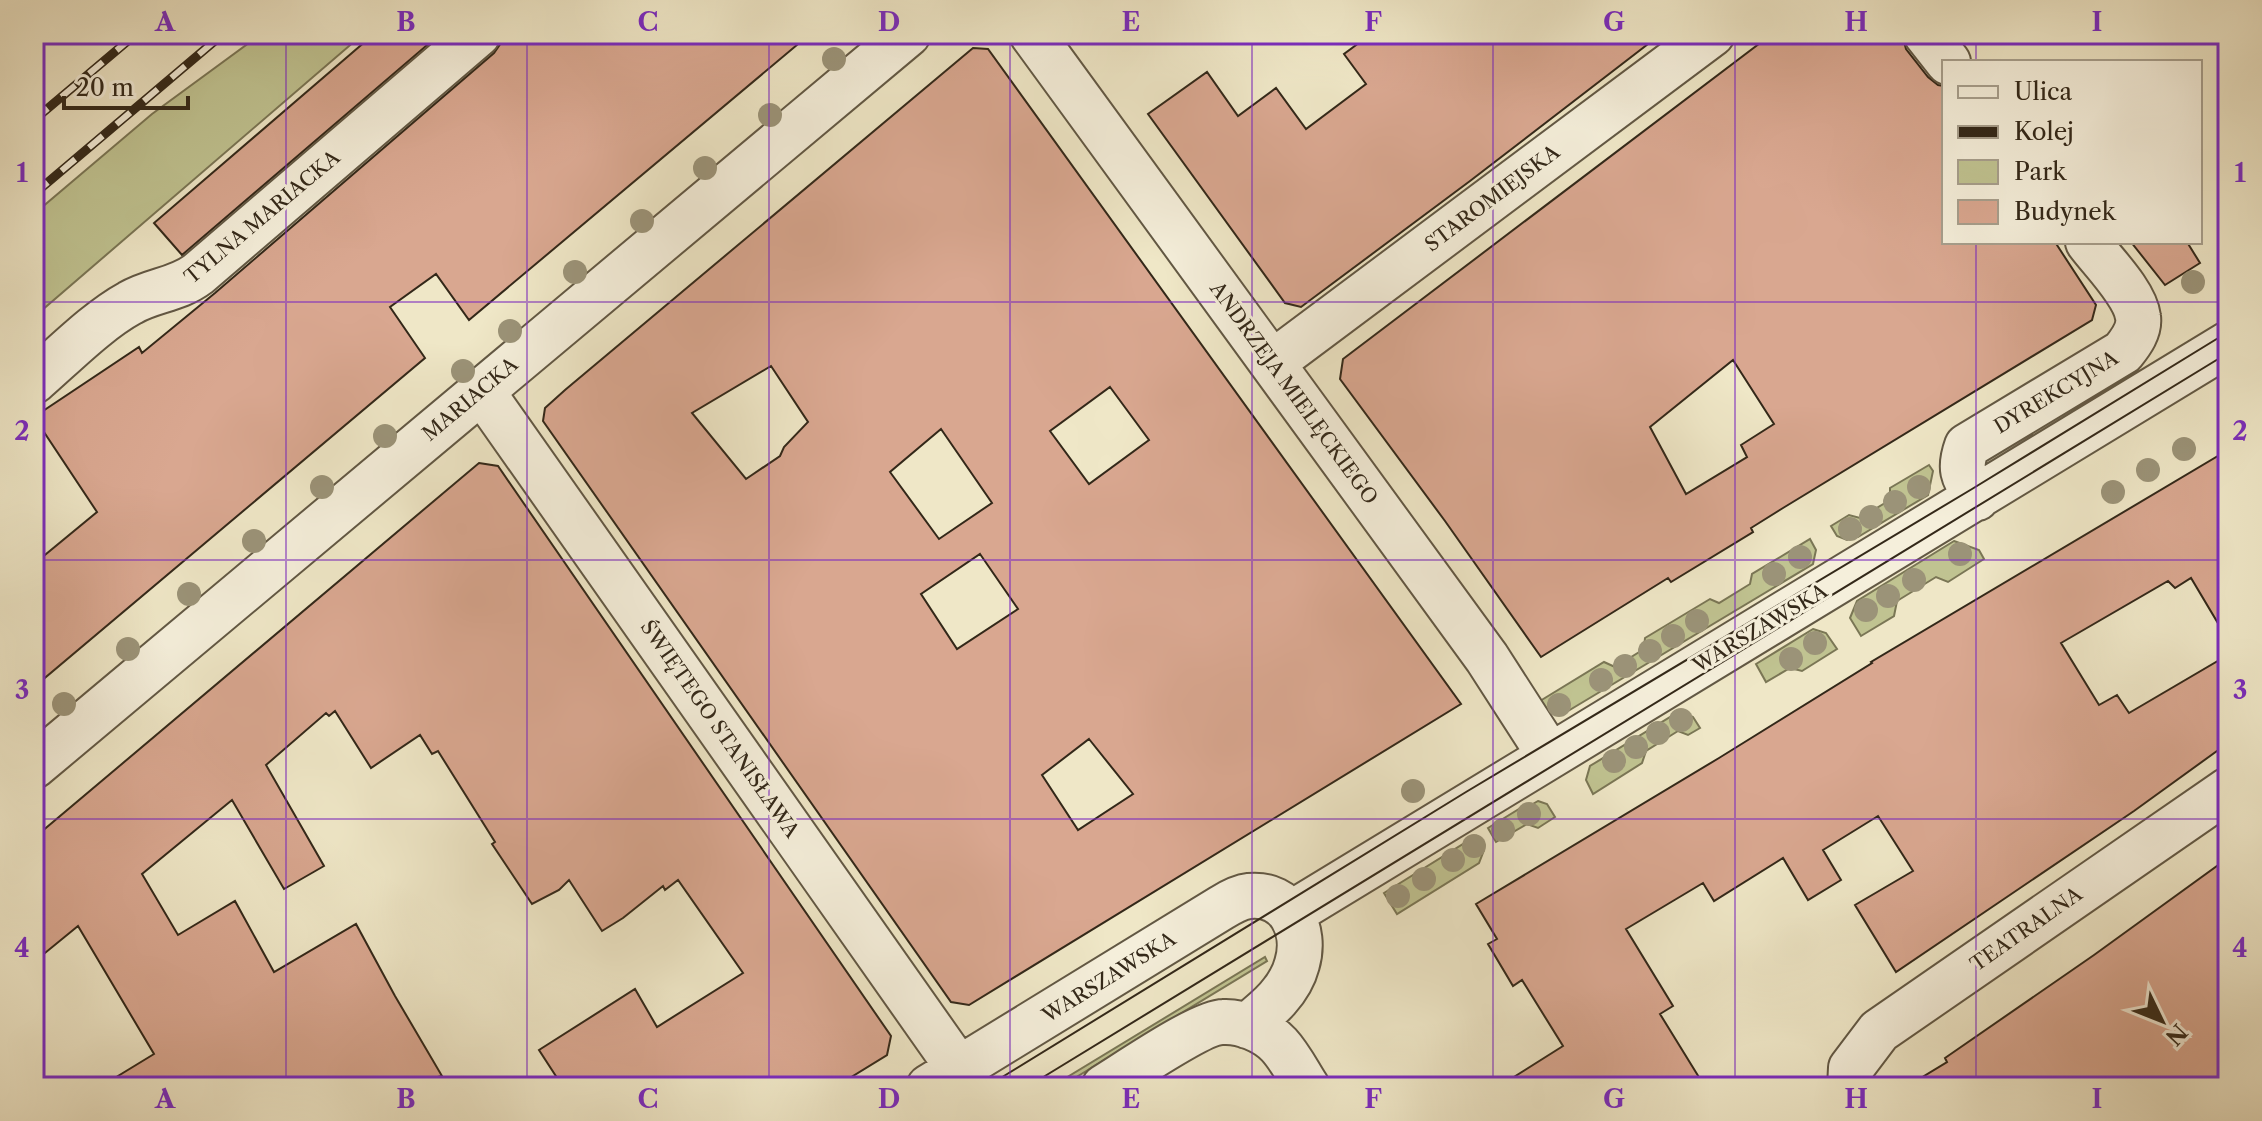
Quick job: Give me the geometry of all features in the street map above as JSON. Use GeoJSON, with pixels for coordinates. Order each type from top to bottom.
{"type":"FeatureCollection","features":[{"type":"Feature","properties":{"kind":"street","name":"TYLNA MARIACKA"},"geometry":{"type":"LineString","coordinates":[[34,381],[121,308],[140,297],[176,288],[198,274],[478,34]]}},
{"type":"Feature","properties":{"kind":"street","name":"MARIACKA"},"geometry":{"type":"LineString","coordinates":[[34,766],[908,34]]}},
{"type":"Feature","properties":{"kind":"street","name":"ANDRZEJA MIELĘCKIEGO"},"geometry":{"type":"LineString","coordinates":[[1032,34],[1487,658],[1550,756]]}},
{"type":"Feature","properties":{"kind":"street","name":"STAROMIEJSKA"},"geometry":{"type":"LineString","coordinates":[[1272,363],[1712,34]]}},
{"type":"Feature","properties":{"kind":"street"},"geometry":{"type":"LineString","coordinates":[[1926,34],[1946,60]]}},
{"type":"Feature","properties":{"kind":"street","name":"DYREKCYJNA"},"geometry":{"type":"LineString","coordinates":[[1977,498],[1961,468],[1967,446],[2123,352],[2134,339],[2139,319],[2132,300],[2090,244]]}},
{"type":"Feature","properties":{"kind":"street","name":"WARSZAWSKA"},"geometry":{"type":"LineString","coordinates":[[944,1078],[1234,901],[1250,896],[1263,897],[1274,900],[1292,913],[2228,344]]}},
{"type":"Feature","properties":{"kind":"street","name":"ŚWIĘTEGO STANISŁAWA"},"geometry":{"type":"LineString","coordinates":[[481,390],[944,1078]]}},
{"type":"Feature","properties":{"kind":"street","name":"TEATRALNA"},"geometry":{"type":"LineString","coordinates":[[1850,1087],[1851,1068],[1879,1031],[2228,790]]}},
{"type":"Feature","properties":{"kind":"street"},"geometry":{"type":"LineString","coordinates":[[1247,1026],[1270,1007],[1291,980],[1301,944],[1292,913]]}},
{"type":"Feature","properties":{"kind":"street"},"geometry":{"type":"LineString","coordinates":[[1104,1087],[1212,1023],[1223,1022],[1247,1026],[1280,1046],[1307,1087]]}},
{"type":"Feature","properties":{"kind":"green space"},"geometry":{"type":"Polygon","coordinates":[[[261,34],[363,34],[34,317],[34,214],[152,114],[261,34]]]}},
{"type":"Feature","properties":{"kind":"green space"},"geometry":{"type":"Polygon","coordinates":[[[1929,465],[1933,471],[1928,495],[1858,537],[1847,540],[1837,536],[1831,526],[1849,515],[1860,518],[1890,500],[1890,488],[1929,465]]]}},
{"type":"Feature","properties":{"kind":"green space"},"geometry":{"type":"Polygon","coordinates":[[[1810,539],[1816,550],[1813,564],[1568,711],[1557,714],[1546,711],[1540,701],[1604,662],[1615,667],[1644,649],[1645,638],[1710,599],[1719,603],[1750,584],[1752,574],[1810,539]]]}},
{"type":"Feature","properties":{"kind":"green space"},"geometry":{"type":"Polygon","coordinates":[[[1954,541],[1979,550],[1984,559],[1948,582],[1936,577],[1897,601],[1894,616],[1861,636],[1850,618],[1857,601],[1954,541]]]}},
{"type":"Feature","properties":{"kind":"green space"},"geometry":{"type":"Polygon","coordinates":[[[1813,629],[1826,633],[1837,649],[1802,671],[1790,668],[1766,682],[1756,664],[1813,629]]]}},
{"type":"Feature","properties":{"kind":"green space"},"geometry":{"type":"Polygon","coordinates":[[[1680,711],[1693,717],[1700,728],[1688,735],[1678,731],[1646,751],[1642,763],[1593,794],[1586,780],[1590,766],[1680,711]]]}},
{"type":"Feature","properties":{"kind":"green space"},"geometry":{"type":"Polygon","coordinates":[[[1538,801],[1547,804],[1555,817],[1538,828],[1527,824],[1496,842],[1488,828],[1527,804],[1538,801]]]}},
{"type":"Feature","properties":{"kind":"green space"},"geometry":{"type":"Polygon","coordinates":[[[1476,836],[1484,850],[1479,863],[1397,914],[1384,893],[1476,836]]]}},
{"type":"Feature","properties":{"kind":"green space"},"geometry":{"type":"Polygon","coordinates":[[[1265,957],[1267,961],[1060,1087],[1051,1087],[1265,957]]]}},
{"type":"Feature","properties":{"kind":"building"},"geometry":{"type":"Polygon","coordinates":[[[374,34],[440,34],[182,255],[154,223],[374,34]]]}},
{"type":"Feature","properties":{"kind":"building"},"geometry":{"type":"Polygon","coordinates":[[[502,34],[810,34],[469,320],[436,274],[390,307],[425,358],[34,687],[34,564],[97,512],[34,417],[139,347],[142,353],[494,53],[501,43],[502,34]]]}},
{"type":"Feature","properties":{"kind":"building"},"geometry":{"type":"Polygon","coordinates":[[[1371,34],[1661,34],[1301,307],[1285,303],[1148,114],[1207,72],[1238,116],[1276,88],[1306,129],[1366,84],[1344,54],[1371,34]]]}},
{"type":"Feature","properties":{"kind":"building"},"geometry":{"type":"Polygon","coordinates":[[[1772,34],[1902,34],[1906,49],[1928,77],[1942,86],[1942,244],[2056,244],[2096,305],[2092,320],[1751,528],[1753,532],[1671,582],[1668,578],[1541,657],[1340,379],[1343,359],[1772,34]],[[1733,360],[1650,427],[1686,494],[1747,457],[1741,445],[1774,424],[1733,360]]]}},
{"type":"Feature","properties":{"kind":"building"},"geometry":{"type":"Polygon","coordinates":[[[973,48],[988,49],[1461,704],[969,1005],[951,1002],[543,421],[545,408],[973,48]],[[771,366],[692,413],[746,479],[780,456],[784,447],[808,422],[771,366]],[[1110,387],[1050,431],[1089,484],[1149,440],[1110,387]],[[941,429],[890,472],[939,539],[992,503],[941,429]],[[980,554],[921,594],[957,649],[1018,609],[980,554]],[[1089,739],[1042,775],[1078,830],[1133,794],[1089,739]]]}},
{"type":"Feature","properties":{"kind":"building"},"geometry":{"type":"Polygon","coordinates":[[[2133,244],[2188,244],[2200,263],[2165,285],[2133,244]]]}},
{"type":"Feature","properties":{"kind":"building"},"geometry":{"type":"Polygon","coordinates":[[[2228,450],[2228,640],[2191,578],[2175,588],[2168,581],[2061,643],[2099,705],[2117,695],[2129,713],[2228,655],[2228,743],[2134,811],[1896,972],[1855,905],[1913,871],[1878,816],[1823,850],[1841,880],[1808,900],[1783,858],[1714,901],[1703,883],[1626,929],[1673,1006],[1660,1014],[1705,1087],[1498,1087],[1563,1046],[1522,980],[1513,986],[1488,944],[1497,939],[1476,904],[1719,758],[1871,662],[2228,450]]]}},
{"type":"Feature","properties":{"kind":"building"},"geometry":{"type":"Polygon","coordinates":[[[479,463],[498,466],[891,1036],[887,1055],[835,1087],[563,1087],[539,1050],[635,989],[657,1027],[743,973],[678,880],[665,890],[663,886],[602,931],[569,880],[559,890],[532,904],[492,844],[495,842],[438,751],[432,754],[420,735],[371,768],[335,711],[329,716],[326,713],[266,765],[324,866],[284,889],[232,800],[142,874],[178,935],[235,901],[274,972],[356,924],[442,1076],[392,1087],[100,1087],[154,1054],[78,926],[34,962],[34,838],[479,463]]]}},
{"type":"Feature","properties":{"kind":"building"},"geometry":{"type":"Polygon","coordinates":[[[2228,858],[2228,1087],[1906,1087],[1947,1062],[1945,1058],[2228,858]]]}},
{"type":"Feature","properties":{"kind":"tram line"},"geometry":{"type":"LineString","coordinates":[[986,1087],[1466,792],[2228,332]]}},
{"type":"Feature","properties":{"kind":"tram line"},"geometry":{"type":"LineString","coordinates":[[1027,1087],[2228,353]]}},
{"type":"Feature","properties":{"kind":"railway"},"geometry":{"type":"LineString","coordinates":[[34,120],[136,34]]}},
{"type":"Feature","properties":{"kind":"railway"},"geometry":{"type":"LineString","coordinates":[[34,194],[223,34]]}}]}
